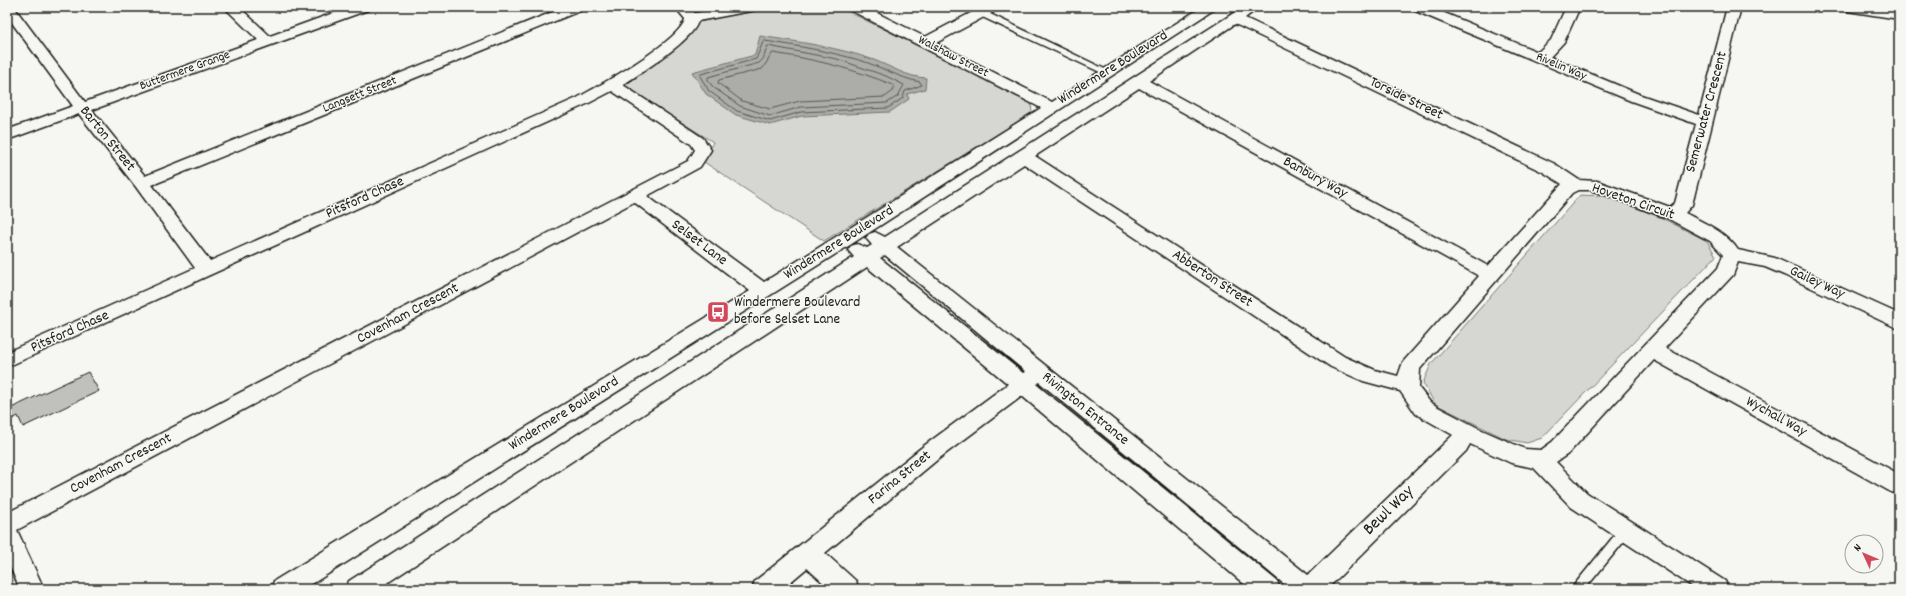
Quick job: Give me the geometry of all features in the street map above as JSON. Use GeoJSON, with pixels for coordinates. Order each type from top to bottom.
{"type":"FeatureCollection","features":[{"type":"Feature","properties":{"kind":"street","name":"Barton Street"},"geometry":{"type":"LineString","coordinates":[[7,7],[82,108],[142,182],[207,270]]}},
{"type":"Feature","properties":{"kind":"street"},"geometry":{"type":"LineString","coordinates":[[231,7],[268,41]]}},
{"type":"Feature","properties":{"kind":"street","name":"Buttermere Grange"},"geometry":{"type":"LineString","coordinates":[[7,135],[363,7]]}},
{"type":"Feature","properties":{"kind":"street","name":"Langsett Street"},"geometry":{"type":"LineString","coordinates":[[142,182],[577,7]]}},
{"type":"Feature","properties":{"kind":"street"},"geometry":{"type":"LineString","coordinates":[[687,12],[751,7]]}},
{"type":"Feature","properties":{"kind":"street","name":"Walshaw Street"},"geometry":{"type":"LineString","coordinates":[[855,7],[1051,107]]}},
{"type":"Feature","properties":{"kind":"street","name":"Windermere Boulevard"},"geometry":{"type":"LineString","coordinates":[[283,589],[844,241],[1051,107],[1211,7]]}},
{"type":"Feature","properties":{"kind":"street","name":"Windermere Boulevard"},"geometry":{"type":"LineString","coordinates":[[358,589],[1252,7]]}},
{"type":"Feature","properties":{"kind":"street","name":"Rivelin Way"},"geometry":{"type":"LineString","coordinates":[[1418,7],[1636,98],[1705,122]]}},
{"type":"Feature","properties":{"kind":"street"},"geometry":{"type":"LineString","coordinates":[[1540,58],[1557,42],[1573,7]]}},
{"type":"Feature","properties":{"kind":"street","name":"Semerwater Crescent"},"geometry":{"type":"LineString","coordinates":[[1673,214],[1683,205],[1734,7]]}},
{"type":"Feature","properties":{"kind":"street"},"geometry":{"type":"LineString","coordinates":[[1847,7],[1899,15]]}},
{"type":"Feature","properties":{"kind":"street"},"geometry":{"type":"LineString","coordinates":[[925,43],[987,10]]}},
{"type":"Feature","properties":{"kind":"street","name":"Pitsford Chase"},"geometry":{"type":"LineString","coordinates":[[7,360],[575,104],[612,85],[670,45],[690,27],[687,12]]}},
{"type":"Feature","properties":{"kind":"street","name":"Torside Street"},"geometry":{"type":"LineString","coordinates":[[1234,18],[1549,168],[1575,185]]}},
{"type":"Feature","properties":{"kind":"street","name":"Banbury Way"},"geometry":{"type":"LineString","coordinates":[[1138,81],[1491,275]]}},
{"type":"Feature","properties":{"kind":"street","name":"Covenham Crescent"},"geometry":{"type":"LineString","coordinates":[[7,524],[694,164],[703,150],[696,141],[612,85]]}},
{"type":"Feature","properties":{"kind":"street","name":"Abberton Street"},"geometry":{"type":"LineString","coordinates":[[1023,156],[1338,362],[1370,376],[1409,386]]}},
{"type":"Feature","properties":{"kind":"street","name":"Hoveton Circuit"},"geometry":{"type":"LineString","coordinates":[[1409,386],[1410,367],[1566,189],[1575,185],[1591,185],[1606,189],[1673,214],[1716,237],[1726,246],[1732,255]]}},
{"type":"Feature","properties":{"kind":"street","name":"Selset Lane"},"geometry":{"type":"LineString","coordinates":[[635,195],[763,291]]}},
{"type":"Feature","properties":{"kind":"street","name":"Rivington Entrance"},"geometry":{"type":"LineString","coordinates":[[863,228],[1309,589]]}},
{"type":"Feature","properties":{"kind":"street","name":"Rivington Entrance"},"geometry":{"type":"LineString","coordinates":[[844,241],[893,277],[1268,589]]}},
{"type":"Feature","properties":{"kind":"street"},"geometry":{"type":"LineString","coordinates":[[1409,386],[1409,391],[1424,408],[1467,432],[1526,459],[1539,459],[1552,456],[1726,271],[1732,255]]}},
{"type":"Feature","properties":{"kind":"street","name":"Gailey Way"},"geometry":{"type":"LineString","coordinates":[[1732,255],[1769,262],[1899,322]]}},
{"type":"Feature","properties":{"kind":"street","name":"Wychall Way"},"geometry":{"type":"LineString","coordinates":[[1652,350],[1899,485]]}},
{"type":"Feature","properties":{"kind":"street","name":"Farina Street"},"geometry":{"type":"LineString","coordinates":[[764,589],[930,454],[1040,371]]}},
{"type":"Feature","properties":{"kind":"street","name":"Bewl Way"},"geometry":{"type":"LineString","coordinates":[[1309,589],[1458,445],[1467,432]]}},
{"type":"Feature","properties":{"kind":"street"},"geometry":{"type":"LineString","coordinates":[[1539,459],[1579,500],[1716,589]]}},
{"type":"Feature","properties":{"kind":"street"},"geometry":{"type":"LineString","coordinates":[[7,534],[32,589]]}},
{"type":"Feature","properties":{"kind":"street"},"geometry":{"type":"LineString","coordinates":[[808,553],[847,589]]}},
{"type":"Feature","properties":{"kind":"lane"},"geometry":{"type":"LineString","coordinates":[[987,10],[1107,72]]}},
{"type":"Feature","properties":{"kind":"lane"},"geometry":{"type":"LineString","coordinates":[[1577,589],[1626,530]]}},
{"type":"Feature","properties":{"kind":"shaded area"},"geometry":{"type":"Polygon","coordinates":[[[767,7],[839,7],[1031,102],[1032,113],[824,241],[704,162],[713,142],[620,84],[681,42],[699,22],[767,7]]]}},
{"type":"Feature","properties":{"kind":"shaded area"},"geometry":{"type":"Polygon","coordinates":[[[1580,195],[1606,196],[1662,218],[1707,241],[1716,256],[1542,438],[1527,443],[1506,439],[1435,404],[1423,383],[1431,364],[1580,195]]]}},
{"type":"Feature","properties":{"kind":"water"},"geometry":{"type":"Polygon","coordinates":[[[760,36],[818,45],[860,55],[906,74],[926,78],[925,89],[907,94],[909,99],[890,112],[802,116],[770,125],[736,115],[706,94],[692,72],[755,55],[760,36]]]}},
{"type":"Feature","properties":{"kind":"building"},"geometry":{"type":"Polygon","coordinates":[[[88,372],[99,391],[23,427],[18,416],[7,422],[7,410],[88,372]]]}},
{"type":"Feature","properties":{"kind":"place","name":"Windermere Boulevard before Selset Lane"},"geometry":{"type":"Point","coordinates":[718,312]}}]}
